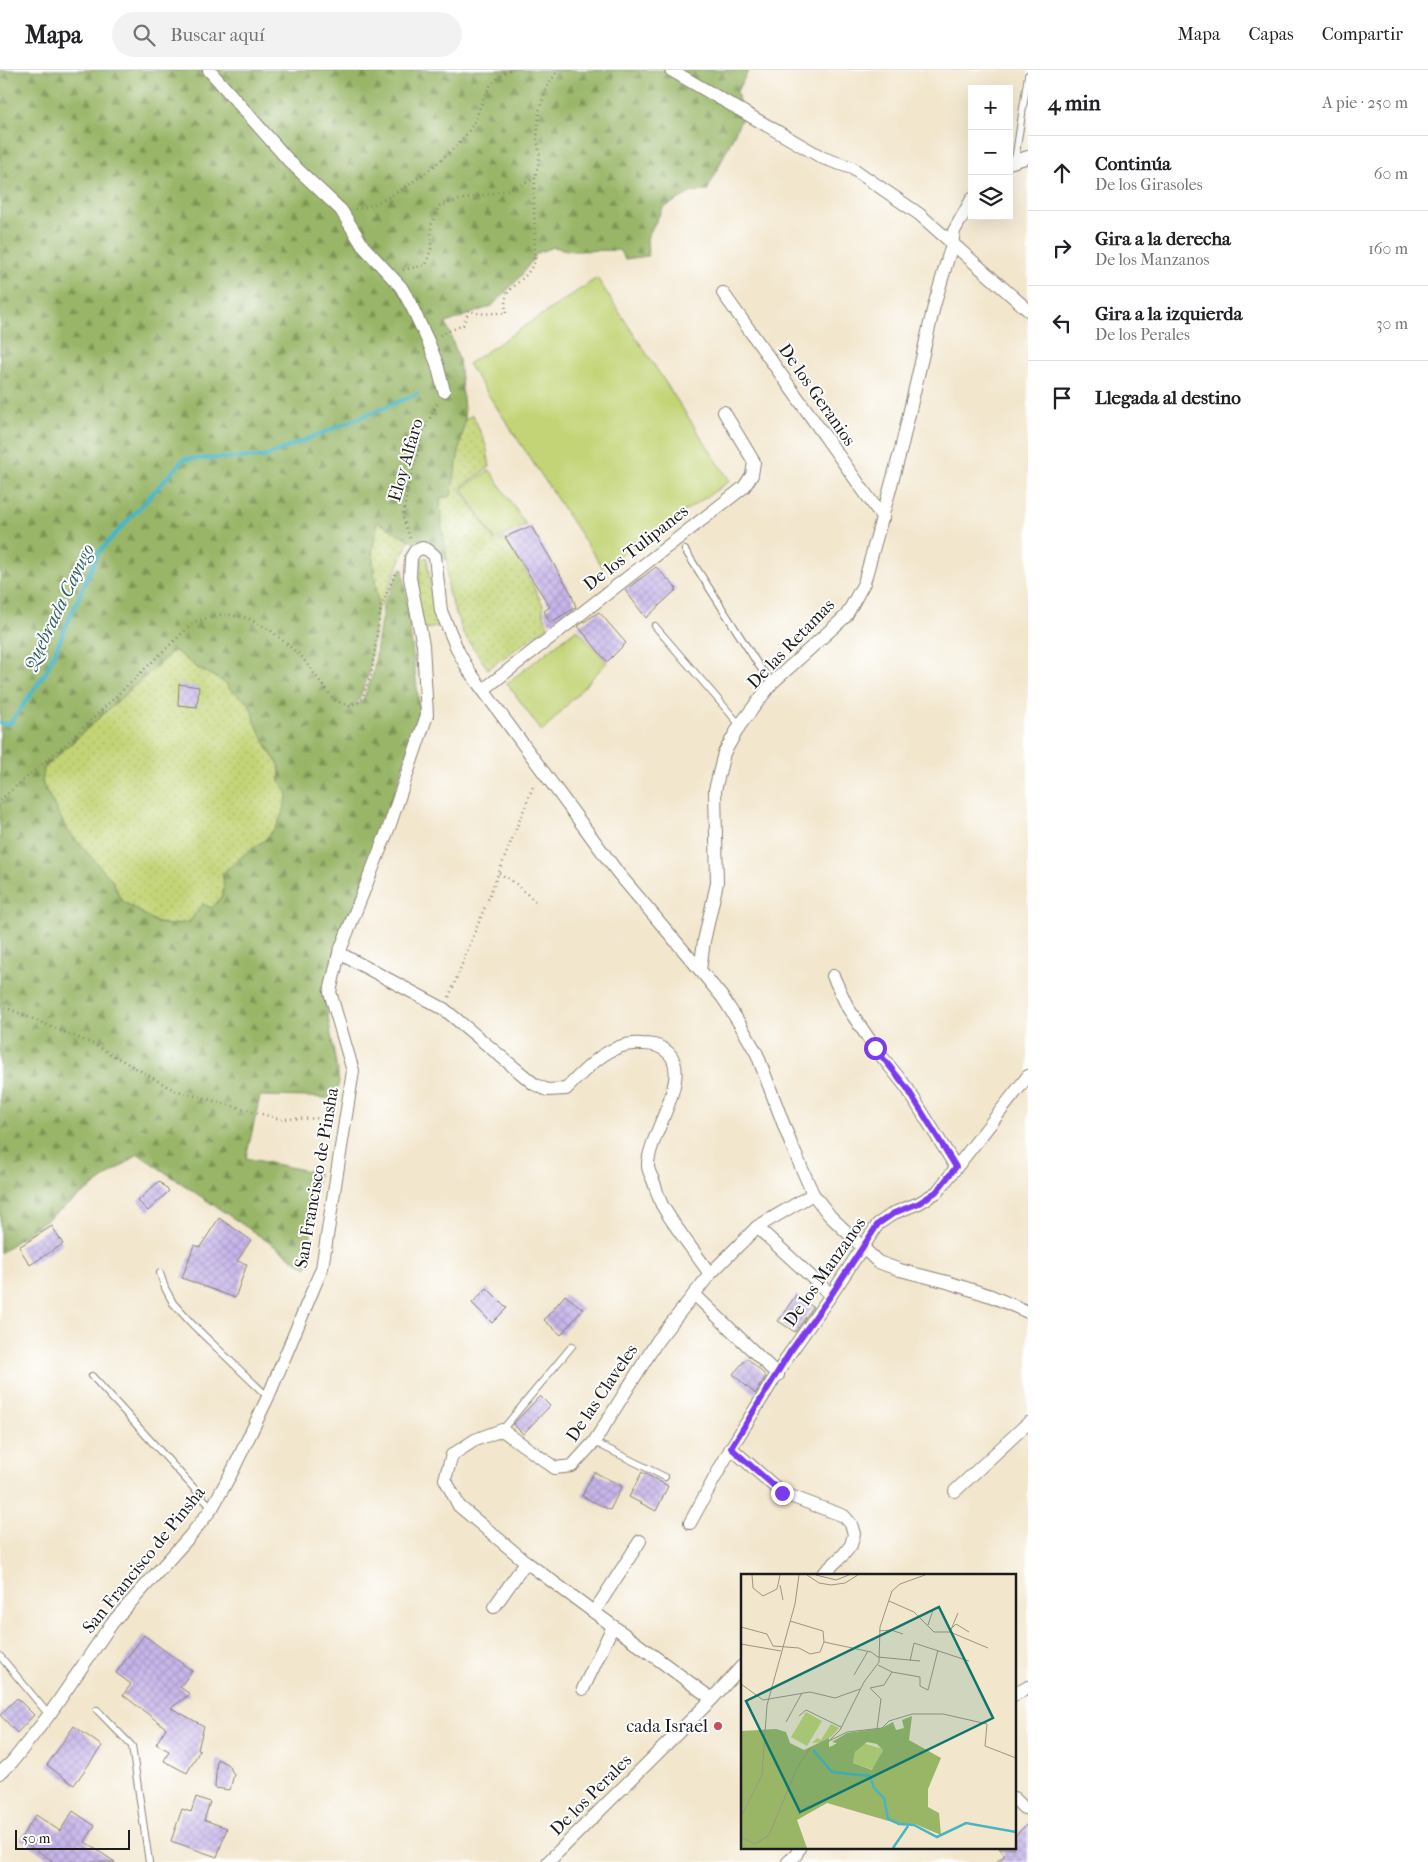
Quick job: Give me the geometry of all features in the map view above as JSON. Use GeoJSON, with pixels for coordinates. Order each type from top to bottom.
{"type":"FeatureCollection","features":[{"type":"Feature","properties":{"kind":"street"},"geometry":{"type":"LineString","coordinates":[[209,70],[290,162],[341,210],[363,246],[391,275],[412,305],[437,364],[444,391]]}},
{"type":"Feature","properties":{"kind":"street"},"geometry":{"type":"LineString","coordinates":[[671,70],[823,158],[852,168],[919,214],[1028,310]]}},
{"type":"Feature","properties":{"kind":"street"},"geometry":{"type":"LineString","coordinates":[[1013,162],[1028,157]]}},
{"type":"Feature","properties":{"kind":"street","name":"De las Retamas"},"geometry":{"type":"LineString","coordinates":[[700,970],[704,941],[717,884],[715,790],[724,753],[740,725],[772,684],[846,616],[864,583],[901,449],[934,306],[954,231],[968,206]]}},
{"type":"Feature","properties":{"kind":"street","name":"De los Geranios"},"geometry":{"type":"LineString","coordinates":[[723,293],[883,518]]}},
{"type":"Feature","properties":{"kind":"street","name":"De los Tulipanes"},"geometry":{"type":"LineString","coordinates":[[483,690],[744,487],[752,475],[754,462],[724,412]]}},
{"type":"Feature","properties":{"kind":"street","name":"San Francisco de Pinsha"},"geometry":{"type":"LineString","coordinates":[[0,1773],[12,1762],[49,1715],[112,1624],[190,1536],[212,1508],[268,1397],[322,1268],[353,1071],[330,992],[338,954],[388,827],[427,714],[423,645],[410,578],[412,558],[415,551],[422,548],[435,556],[442,611],[458,651],[483,690]]}},
{"type":"Feature","properties":{"kind":"street"},"geometry":{"type":"LineString","coordinates":[[483,690],[618,873],[723,998],[757,1054],[791,1144],[813,1194],[830,1216],[864,1246],[878,1262],[991,1296],[1028,1312]]}},
{"type":"Feature","properties":{"kind":"street"},"geometry":{"type":"LineString","coordinates":[[338,954],[444,1009],[534,1084],[546,1090],[566,1089],[582,1073],[613,1048],[637,1043],[656,1046],[668,1052],[674,1060],[676,1075],[674,1087],[651,1147],[648,1166],[661,1203],[710,1274]]}},
{"type":"Feature","properties":{"kind":"street"},"geometry":{"type":"LineString","coordinates":[[833,976],[848,1008],[875,1048],[907,1088],[956,1167]]}},
{"type":"Feature","properties":{"kind":"street","name":"De los Manzanos"},"geometry":{"type":"LineString","coordinates":[[690,1523],[731,1448],[778,1375],[790,1352],[878,1224],[894,1213],[919,1203],[936,1192],[1028,1076]]}},
{"type":"Feature","properties":{"kind":"street","name":"De las Claveles"},"geometry":{"type":"LineString","coordinates":[[502,1430],[555,1468],[572,1466],[594,1442],[658,1340],[710,1274],[757,1227],[813,1194]]}},
{"type":"Feature","properties":{"kind":"street"},"geometry":{"type":"LineString","coordinates":[[757,1227],[831,1295]]}},
{"type":"Feature","properties":{"kind":"street"},"geometry":{"type":"LineString","coordinates":[[694,1294],[778,1375]]}},
{"type":"Feature","properties":{"kind":"street"},"geometry":{"type":"LineString","coordinates":[[955,1491],[1028,1423]]}},
{"type":"Feature","properties":{"kind":"street"},"geometry":{"type":"LineString","coordinates":[[502,1430],[475,1440],[452,1455],[445,1479],[459,1506],[526,1562],[712,1699]]}},
{"type":"Feature","properties":{"kind":"street"},"geometry":{"type":"LineString","coordinates":[[731,1448],[782,1493],[844,1516],[851,1524],[854,1534],[851,1545],[823,1574]]}},
{"type":"Feature","properties":{"kind":"street"},"geometry":{"type":"LineString","coordinates":[[594,1612],[640,1540]]}},
{"type":"Feature","properties":{"kind":"street"},"geometry":{"type":"LineString","coordinates":[[494,1607],[526,1562]]}},
{"type":"Feature","properties":{"kind":"street"},"geometry":{"type":"LineString","coordinates":[[583,1689],[613,1626]]}},
{"type":"Feature","properties":{"kind":"street","name":"De los Perales"},"geometry":{"type":"LineString","coordinates":[[548,1862],[712,1699],[741,1667]]}},
{"type":"Feature","properties":{"kind":"street"},"geometry":{"type":"LineString","coordinates":[[1016,1694],[1028,1688]]}},
{"type":"Feature","properties":{"kind":"street"},"geometry":{"type":"LineString","coordinates":[[1016,1800],[1024,1808]]}},
{"type":"Feature","properties":{"kind":"lane"},"geometry":{"type":"LineString","coordinates":[[1013,157],[1028,75]]}},
{"type":"Feature","properties":{"kind":"lane"},"geometry":{"type":"LineString","coordinates":[[685,550],[772,684]]}},
{"type":"Feature","properties":{"kind":"lane"},"geometry":{"type":"LineString","coordinates":[[655,626],[740,725]]}},
{"type":"Feature","properties":{"kind":"lane"},"geometry":{"type":"LineString","coordinates":[[160,1273],[165,1288],[179,1310],[268,1397]]}},
{"type":"Feature","properties":{"kind":"lane"},"geometry":{"type":"LineString","coordinates":[[502,1430],[572,1346]]}},
{"type":"Feature","properties":{"kind":"lane"},"geometry":{"type":"LineString","coordinates":[[92,1376],[212,1508]]}},
{"type":"Feature","properties":{"kind":"lane"},"geometry":{"type":"LineString","coordinates":[[594,1442],[665,1477]]}},
{"type":"Feature","properties":{"kind":"lane"},"geometry":{"type":"LineString","coordinates":[[0,1656],[49,1715]]}},
{"type":"Feature","properties":{"kind":"lane"},"geometry":{"type":"LineString","coordinates":[[97,1710],[132,1746],[149,1862]]}},
{"type":"Feature","properties":{"kind":"path"},"geometry":{"type":"LineString","coordinates":[[341,210],[365,208],[397,192],[447,156],[469,131],[488,88],[498,76],[510,70]]}},
{"type":"Feature","properties":{"kind":"path"},"geometry":{"type":"LineString","coordinates":[[428,341],[462,325],[469,310],[478,314],[489,315],[497,312],[506,314],[505,300],[508,292],[527,274],[536,262],[534,238],[535,178],[540,155],[537,140],[539,110],[548,85],[558,70]]}},
{"type":"Feature","properties":{"kind":"path"},"geometry":{"type":"LineString","coordinates":[[391,275],[406,268],[426,265],[431,250],[431,226],[439,206],[520,186],[535,178]]}},
{"type":"Feature","properties":{"kind":"path","name":"Eloy Alfaro"},"geometry":{"type":"LineString","coordinates":[[407,546],[410,538],[403,518],[407,491],[424,430],[444,391]]}},
{"type":"Feature","properties":{"kind":"path"},"geometry":{"type":"LineString","coordinates":[[0,800],[66,744],[194,622],[223,614],[247,618],[270,630],[301,656],[334,700],[349,706],[361,701],[371,676],[382,606],[398,567]]}},
{"type":"Feature","properties":{"kind":"path"},"geometry":{"type":"LineString","coordinates":[[444,1009],[541,769]]}},
{"type":"Feature","properties":{"kind":"path"},"geometry":{"type":"LineString","coordinates":[[498,873],[515,883],[535,901]]}},
{"type":"Feature","properties":{"kind":"path"},"geometry":{"type":"LineString","coordinates":[[0,1005],[95,1045],[174,1090],[280,1119],[346,1117]]}},
{"type":"Feature","properties":{"kind":"green space"},"geometry":{"type":"Polygon","coordinates":[[[0,70],[749,70],[737,91],[742,118],[707,191],[692,192],[663,208],[647,238],[648,256],[625,259],[619,250],[572,251],[554,247],[537,253],[521,276],[492,306],[446,323],[459,359],[465,419],[451,496],[440,498],[441,522],[447,560],[377,522],[372,553],[378,606],[368,676],[359,700],[350,707],[362,702],[373,674],[383,606],[401,568],[403,569],[420,714],[383,828],[324,993],[339,1082],[335,1099],[260,1096],[246,1158],[318,1173],[307,1268],[138,1154],[0,1253],[0,70]],[[174,650],[44,768],[42,783],[68,831],[112,880],[121,900],[157,923],[171,925],[189,922],[203,904],[211,908],[219,900],[224,889],[222,874],[254,846],[264,841],[277,826],[288,793],[280,782],[280,766],[271,754],[257,726],[249,703],[230,689],[226,683],[196,667],[174,650]]]}},
{"type":"Feature","properties":{"kind":"green space"},"geometry":{"type":"Polygon","coordinates":[[[597,278],[730,481],[602,567],[468,364],[597,278]]]}},
{"type":"Feature","properties":{"kind":"green space"},"geometry":{"type":"Polygon","coordinates":[[[473,415],[486,445],[490,467],[460,488],[496,543],[504,538],[525,570],[543,605],[543,613],[548,626],[488,669],[463,633],[448,592],[447,560],[441,522],[440,498],[451,496],[465,419],[473,415]]]}},
{"type":"Feature","properties":{"kind":"green space"},"geometry":{"type":"Polygon","coordinates":[[[490,470],[526,525],[495,540],[462,488],[490,470]]]}},
{"type":"Feature","properties":{"kind":"green space"},"geometry":{"type":"Polygon","coordinates":[[[377,521],[410,538],[381,606],[378,606],[372,553],[377,521]]]}},
{"type":"Feature","properties":{"kind":"green space"},"geometry":{"type":"Polygon","coordinates":[[[427,557],[432,596],[440,626],[423,630],[417,595],[422,559],[427,557]]]}},
{"type":"Feature","properties":{"kind":"green space"},"geometry":{"type":"Polygon","coordinates":[[[577,629],[607,662],[542,732],[507,683],[577,629]]]}},
{"type":"Feature","properties":{"kind":"green space"},"geometry":{"type":"Polygon","coordinates":[[[174,650],[196,667],[226,683],[230,689],[249,703],[257,726],[271,754],[280,766],[280,782],[288,793],[277,826],[225,886],[221,900],[211,908],[203,904],[189,922],[171,925],[158,923],[121,900],[112,880],[68,832],[42,783],[44,768],[174,650]]]}},
{"type":"Feature","properties":{"kind":"building"},"geometry":{"type":"Polygon","coordinates":[[[531,526],[571,593],[576,607],[550,623],[544,611],[550,607],[505,537],[531,526]]]}},
{"type":"Feature","properties":{"kind":"building"},"geometry":{"type":"Polygon","coordinates":[[[656,567],[677,589],[646,618],[625,590],[656,567]]]}},
{"type":"Feature","properties":{"kind":"building"},"geometry":{"type":"Polygon","coordinates":[[[599,612],[626,643],[607,662],[578,626],[599,612]]]}},
{"type":"Feature","properties":{"kind":"building"},"geometry":{"type":"Polygon","coordinates":[[[179,684],[199,687],[197,707],[178,705],[179,684]]]}},
{"type":"Feature","properties":{"kind":"building"},"geometry":{"type":"Polygon","coordinates":[[[159,1181],[169,1191],[148,1211],[138,1201],[159,1181]]]}},
{"type":"Feature","properties":{"kind":"building"},"geometry":{"type":"Polygon","coordinates":[[[219,1218],[251,1240],[237,1261],[247,1264],[235,1298],[182,1278],[194,1245],[200,1247],[219,1218]]]}},
{"type":"Feature","properties":{"kind":"building"},"geometry":{"type":"Polygon","coordinates":[[[52,1226],[63,1244],[30,1265],[19,1247],[52,1226]]]}},
{"type":"Feature","properties":{"kind":"building"},"geometry":{"type":"Polygon","coordinates":[[[487,1288],[507,1308],[492,1323],[472,1303],[487,1288]]]}},
{"type":"Feature","properties":{"kind":"building"},"geometry":{"type":"Polygon","coordinates":[[[565,1295],[583,1309],[561,1335],[544,1320],[565,1295]]]}},
{"type":"Feature","properties":{"kind":"building"},"geometry":{"type":"Polygon","coordinates":[[[796,1295],[813,1307],[795,1332],[778,1321],[796,1295]]]}},
{"type":"Feature","properties":{"kind":"building"},"geometry":{"type":"Polygon","coordinates":[[[747,1358],[766,1376],[755,1394],[733,1374],[747,1358]]]}},
{"type":"Feature","properties":{"kind":"building"},"geometry":{"type":"Polygon","coordinates":[[[540,1396],[550,1406],[523,1434],[513,1424],[540,1396]]]}},
{"type":"Feature","properties":{"kind":"building"},"geometry":{"type":"Polygon","coordinates":[[[594,1472],[622,1486],[610,1510],[582,1496],[594,1472]]]}},
{"type":"Feature","properties":{"kind":"building"},"geometry":{"type":"Polygon","coordinates":[[[642,1472],[668,1486],[656,1511],[629,1497],[642,1472]]]}},
{"type":"Feature","properties":{"kind":"building"},"geometry":{"type":"Polygon","coordinates":[[[144,1635],[192,1671],[180,1687],[190,1694],[171,1708],[204,1726],[198,1749],[200,1750],[187,1773],[164,1761],[169,1751],[156,1744],[166,1728],[123,1695],[131,1684],[116,1673],[144,1635]]]}},
{"type":"Feature","properties":{"kind":"building"},"geometry":{"type":"Polygon","coordinates":[[[17,1698],[34,1715],[17,1733],[0,1715],[17,1698]]]}},
{"type":"Feature","properties":{"kind":"building"},"geometry":{"type":"Polygon","coordinates":[[[74,1726],[102,1746],[74,1785],[47,1765],[74,1726]]]}},
{"type":"Feature","properties":{"kind":"building"},"geometry":{"type":"Polygon","coordinates":[[[217,1759],[227,1764],[234,1774],[230,1790],[215,1788],[217,1759]]]}},
{"type":"Feature","properties":{"kind":"building"},"geometry":{"type":"Polygon","coordinates":[[[196,1797],[210,1802],[204,1820],[227,1828],[217,1857],[171,1841],[182,1809],[191,1812],[196,1797]]]}},
{"type":"Feature","properties":{"kind":"building"},"geometry":{"type":"Polygon","coordinates":[[[73,1811],[95,1826],[85,1842],[115,1862],[54,1862],[20,1839],[36,1815],[60,1831],[73,1811]]]}},
{"type":"Feature","properties":{"kind":"building"},"geometry":{"type":"Polygon","coordinates":[[[1028,1823],[1028,1862],[996,1862],[1005,1855],[1001,1850],[1016,1850],[1016,1835],[1028,1823]]]}},
{"type":"Feature","properties":{"kind":"waterway","name":"Quebrada Cayugo"},"geometry":{"type":"LineString","coordinates":[[0,723],[10,724],[46,672],[98,553],[184,459],[264,457],[417,394]]}},
{"type":"Feature","properties":{"kind":"place","name":"cada Israel"},"geometry":{"type":"Point","coordinates":[718,1726]}},
{"type":"Feature","properties":{"kind":"route"},"geometry":{"type":"LineString","coordinates":[[782,1493],[731,1448],[778,1375],[790,1352],[878,1224],[894,1213],[919,1203],[936,1192],[956,1167],[907,1088],[875,1048]]}}]}
